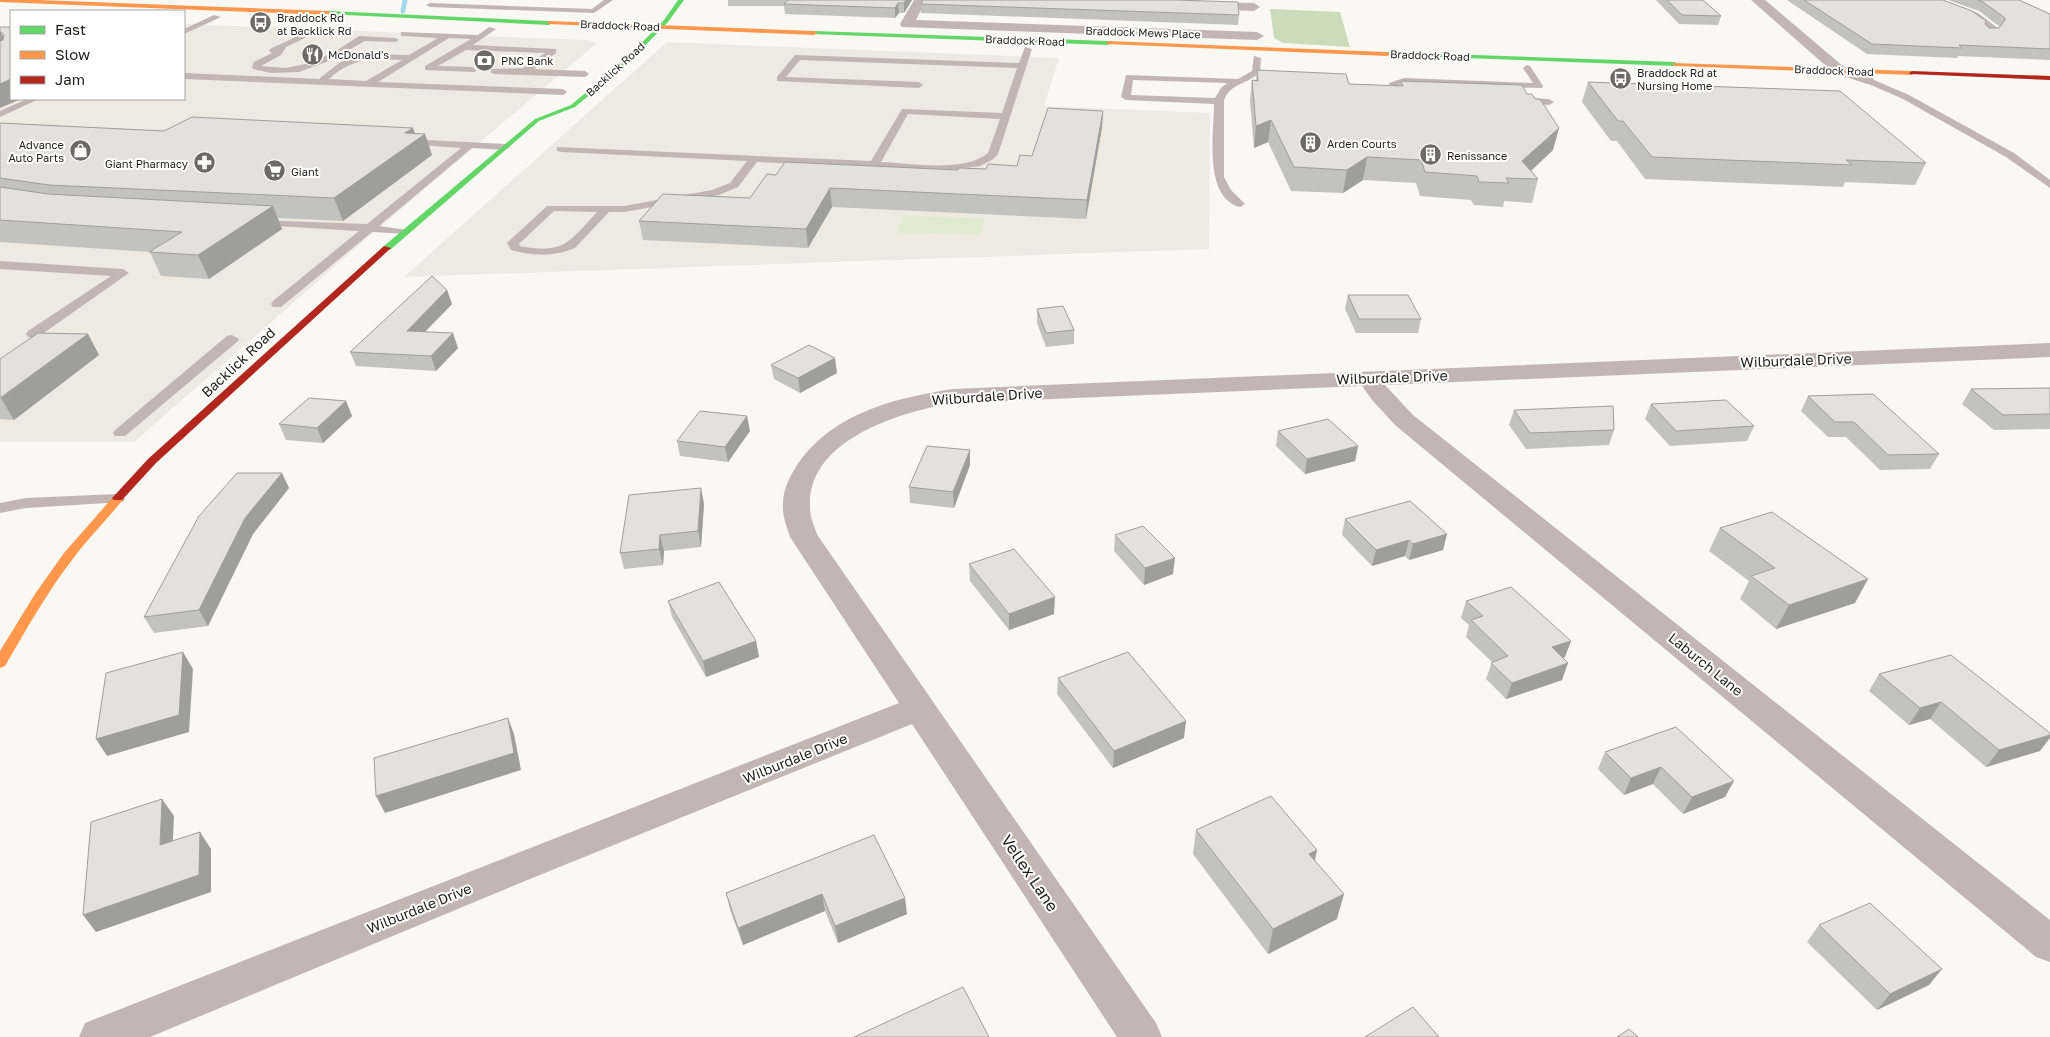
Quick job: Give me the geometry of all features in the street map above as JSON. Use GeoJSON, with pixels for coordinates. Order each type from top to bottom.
{"type":"FeatureCollection","features":[{"type":"Feature","properties":{"kind":"main road","name":"Braddock Road"},"geometry":{"type":"LineString","coordinates":[[0,0],[660,27],[1256,28],[1839,70],[2050,78]]}},
{"type":"Feature","properties":{"kind":"main road","name":"Backlick Road"},"geometry":{"type":"LineString","coordinates":[[0,664],[12,640],[48,584],[102,515],[152,461],[404,232],[537,120],[573,106],[625,63],[660,27],[681,0]]}},
{"type":"Feature","properties":{"kind":"main road"},"geometry":{"type":"LineString","coordinates":[[0,8],[46,10]]}},
{"type":"Feature","properties":{"kind":"main road"},"geometry":{"type":"LineString","coordinates":[[217,17],[234,10]]}},
{"type":"Feature","properties":{"kind":"main road","name":"Braddock Road"},"geometry":{"type":"LineString","coordinates":[[185,16],[492,29],[625,37],[652,36],[1028,49],[1256,28],[1527,68],[2050,87]]}},
{"type":"Feature","properties":{"kind":"main road","name":"Backlick Road"},"geometry":{"type":"LineString","coordinates":[[625,37],[646,16]]}},
{"type":"Feature","properties":{"kind":"main road","name":"Backlick Road"},"geometry":{"type":"LineString","coordinates":[[537,120],[545,104],[586,74],[594,65]]}},
{"type":"Feature","properties":{"kind":"street","name":"Braddock Mews Place"},"geometry":{"type":"LineString","coordinates":[[920,0],[907,24],[1256,28]]}},
{"type":"Feature","properties":{"kind":"street"},"geometry":{"type":"LineString","coordinates":[[1757,0],[1839,70],[1867,80]]}},
{"type":"Feature","properties":{"kind":"street"},"geometry":{"type":"LineString","coordinates":[[1932,0],[1979,20],[1992,29],[1990,33]]}},
{"type":"Feature","properties":{"kind":"street"},"geometry":{"type":"LineString","coordinates":[[1188,5],[1256,28]]}},
{"type":"Feature","properties":{"kind":"street","name":"Wilburdale Drive"},"geometry":{"type":"LineString","coordinates":[[100,1037],[512,870],[920,708],[804,537],[797,515],[797,493],[805,472],[820,451],[840,433],[864,419],[891,408],[918,401],[953,396],[2050,350]]}},
{"type":"Feature","properties":{"kind":"street","name":"Laburch Lane"},"geometry":{"type":"LineString","coordinates":[[1369,378],[1381,396],[1404,420],[2050,944]]}},
{"type":"Feature","properties":{"kind":"street","name":"Vellex Lane"},"geometry":{"type":"LineString","coordinates":[[920,708],[1141,1037]]}},
{"type":"Feature","properties":{"kind":"lane"},"geometry":{"type":"LineString","coordinates":[[413,17],[429,2],[594,12],[609,0]]}},
{"type":"Feature","properties":{"kind":"lane"},"geometry":{"type":"LineString","coordinates":[[185,32],[217,17]]}},
{"type":"Feature","properties":{"kind":"lane"},"geometry":{"type":"LineString","coordinates":[[1240,204],[1228,195],[1222,187],[1219,177],[1219,101],[1224,90],[1256,72],[1256,28]]}},
{"type":"Feature","properties":{"kind":"lane"},"geometry":{"type":"LineString","coordinates":[[472,70],[428,68],[492,29]]}},
{"type":"Feature","properties":{"kind":"lane"},"geometry":{"type":"LineString","coordinates":[[404,34],[478,37]]}},
{"type":"Feature","properties":{"kind":"lane"},"geometry":{"type":"LineString","coordinates":[[249,63],[302,36]]}},
{"type":"Feature","properties":{"kind":"lane"},"geometry":{"type":"LineString","coordinates":[[366,85],[446,36]]}},
{"type":"Feature","properties":{"kind":"lane"},"geometry":{"type":"LineString","coordinates":[[282,46],[278,54],[258,64],[256,67],[288,70],[305,69],[316,65],[362,38],[395,40]]}},
{"type":"Feature","properties":{"kind":"lane"},"geometry":{"type":"LineString","coordinates":[[464,47],[553,50],[525,71]]}},
{"type":"Feature","properties":{"kind":"lane"},"geometry":{"type":"LineString","coordinates":[[561,150],[943,168],[979,163],[988,159],[993,154],[1028,49]]}},
{"type":"Feature","properties":{"kind":"lane"},"geometry":{"type":"LineString","coordinates":[[320,83],[335,68],[352,58],[368,56],[412,58]]}},
{"type":"Feature","properties":{"kind":"lane"},"geometry":{"type":"LineString","coordinates":[[919,85],[780,79],[798,57],[1023,66]]}},
{"type":"Feature","properties":{"kind":"lane"},"geometry":{"type":"LineString","coordinates":[[1416,97],[1397,96],[1393,83],[1410,81],[1539,86],[1527,68]]}},
{"type":"Feature","properties":{"kind":"lane"},"geometry":{"type":"LineString","coordinates":[[494,71],[586,74]]}},
{"type":"Feature","properties":{"kind":"lane"},"geometry":{"type":"LineString","coordinates":[[185,76],[563,92]]}},
{"type":"Feature","properties":{"kind":"lane"},"geometry":{"type":"LineString","coordinates":[[1219,101],[1126,96],[1129,77],[1237,81]]}},
{"type":"Feature","properties":{"kind":"lane"},"geometry":{"type":"LineString","coordinates":[[1867,80],[1906,98],[2010,155],[2050,185]]}},
{"type":"Feature","properties":{"kind":"lane"},"geometry":{"type":"LineString","coordinates":[[0,114],[32,100]]}},
{"type":"Feature","properties":{"kind":"lane"},"geometry":{"type":"LineString","coordinates":[[1512,101],[1549,102]]}},
{"type":"Feature","properties":{"kind":"lane"},"geometry":{"type":"LineString","coordinates":[[874,165],[905,111],[1006,116]]}},
{"type":"Feature","properties":{"kind":"lane"},"geometry":{"type":"LineString","coordinates":[[899,120],[1002,126]]}},
{"type":"Feature","properties":{"kind":"lane"},"geometry":{"type":"LineString","coordinates":[[399,141],[505,147]]}},
{"type":"Feature","properties":{"kind":"lane"},"geometry":{"type":"LineString","coordinates":[[277,304],[470,145]]}},
{"type":"Feature","properties":{"kind":"lane"},"geometry":{"type":"LineString","coordinates":[[605,210],[571,246],[565,249],[533,251],[514,248],[513,246],[513,243],[550,208],[605,210],[640,207],[723,191],[734,185],[754,159]]}},
{"type":"Feature","properties":{"kind":"lane"},"geometry":{"type":"LineString","coordinates":[[249,222],[369,228],[404,232]]}},
{"type":"Feature","properties":{"kind":"lane"},"geometry":{"type":"LineString","coordinates":[[0,265],[123,273],[33,334]]}},
{"type":"Feature","properties":{"kind":"lane"},"geometry":{"type":"LineString","coordinates":[[120,433],[232,339]]}},
{"type":"Feature","properties":{"kind":"lane"},"geometry":{"type":"LineString","coordinates":[[0,508],[26,503],[117,499]]}},
{"type":"Feature","properties":{"kind":"shaded area"},"geometry":{"type":"Polygon","coordinates":[[[185,24],[586,40],[597,43],[367,238],[134,442],[0,442],[0,51],[10,100],[185,100],[185,24]]]}},
{"type":"Feature","properties":{"kind":"shaded area"},"geometry":{"type":"Polygon","coordinates":[[[667,42],[1059,58],[1044,106],[1210,113],[1209,249],[404,277],[667,42]]]}},
{"type":"Feature","properties":{"kind":"green space"},"geometry":{"type":"Polygon","coordinates":[[[1270,9],[1340,12],[1350,47],[1283,43],[1274,38],[1270,9]]]}},
{"type":"Feature","properties":{"kind":"green space"},"geometry":{"type":"Polygon","coordinates":[[[903,215],[984,219],[980,235],[897,233],[903,215]]]}},
{"type":"Feature","properties":{"kind":"building"},"geometry":{"type":"Polygon","coordinates":[[[788,0],[906,0],[904,3],[898,3],[895,8],[784,4],[788,0]]]}},
{"type":"Feature","properties":{"kind":"building"},"geometry":{"type":"Polygon","coordinates":[[[923,0],[1176,0],[1238,2],[1239,15],[921,4],[923,0]]]}},
{"type":"Feature","properties":{"kind":"building"},"geometry":{"type":"Polygon","coordinates":[[[1667,0],[1703,0],[1721,16],[1682,15],[1667,0]]]}},
{"type":"Feature","properties":{"kind":"building"},"geometry":{"type":"Polygon","coordinates":[[[1804,0],[1943,0],[1972,11],[1986,21],[1985,24],[1989,28],[1999,28],[2005,18],[1978,0],[2019,0],[2050,14],[2050,49],[1872,44],[1804,0]]]}},
{"type":"Feature","properties":{"kind":"building"},"geometry":{"type":"Polygon","coordinates":[[[0,27],[10,27],[10,79],[0,84],[0,41],[3,40],[4,34],[0,33],[0,27]]]}},
{"type":"Feature","properties":{"kind":"building"},"geometry":{"type":"Polygon","coordinates":[[[1257,70],[1346,74],[1349,84],[1403,86],[1401,81],[1522,85],[1527,94],[1532,94],[1535,99],[1540,99],[1559,128],[1522,161],[1538,179],[1506,178],[1509,183],[1479,182],[1477,176],[1425,172],[1421,160],[1367,157],[1347,170],[1294,167],[1271,120],[1256,126],[1252,80],[1258,81],[1257,70]]]}},
{"type":"Feature","properties":{"kind":"building"},"geometry":{"type":"Polygon","coordinates":[[[1588,82],[1840,91],[1926,163],[1846,160],[1852,165],[1652,157],[1623,121],[1618,121],[1588,82]]]}},
{"type":"Feature","properties":{"kind":"building"},"geometry":{"type":"Polygon","coordinates":[[[1048,108],[1103,111],[1087,200],[830,188],[806,229],[639,221],[663,194],[750,198],[767,174],[776,175],[785,162],[958,170],[959,168],[986,169],[988,164],[1017,166],[1020,155],[1032,156],[1048,108]]]}},
{"type":"Feature","properties":{"kind":"building"},"geometry":{"type":"Polygon","coordinates":[[[192,117],[413,128],[405,133],[425,134],[334,198],[49,185],[0,178],[0,123],[164,131],[192,117]]]}},
{"type":"Feature","properties":{"kind":"building"},"geometry":{"type":"Polygon","coordinates":[[[0,187],[48,194],[273,206],[198,255],[149,252],[182,232],[0,220],[0,187]]]}},
{"type":"Feature","properties":{"kind":"building"},"geometry":{"type":"Polygon","coordinates":[[[432,276],[447,290],[407,331],[453,333],[431,356],[350,352],[432,276]]]}},
{"type":"Feature","properties":{"kind":"building"},"geometry":{"type":"Polygon","coordinates":[[[1348,295],[1408,295],[1421,319],[1359,319],[1348,295]]]}},
{"type":"Feature","properties":{"kind":"building"},"geometry":{"type":"Polygon","coordinates":[[[1063,306],[1074,330],[1046,333],[1037,309],[1063,306]]]}},
{"type":"Feature","properties":{"kind":"building"},"geometry":{"type":"Polygon","coordinates":[[[38,333],[88,334],[0,398],[0,359],[38,333]]]}},
{"type":"Feature","properties":{"kind":"building"},"geometry":{"type":"Polygon","coordinates":[[[809,345],[835,358],[798,378],[771,365],[809,345]]]}},
{"type":"Feature","properties":{"kind":"building"},"geometry":{"type":"Polygon","coordinates":[[[2050,388],[2050,414],[2003,415],[1971,389],[2050,388]]]}},
{"type":"Feature","properties":{"kind":"building"},"geometry":{"type":"Polygon","coordinates":[[[1873,394],[1939,454],[1888,455],[1854,422],[1835,422],[1808,396],[1873,394]]]}},
{"type":"Feature","properties":{"kind":"building"},"geometry":{"type":"Polygon","coordinates":[[[309,398],[346,401],[317,428],[279,424],[309,398]]]}},
{"type":"Feature","properties":{"kind":"building"},"geometry":{"type":"Polygon","coordinates":[[[1726,400],[1754,426],[1676,431],[1651,404],[1726,400]]]}},
{"type":"Feature","properties":{"kind":"building"},"geometry":{"type":"Polygon","coordinates":[[[1613,406],[1614,430],[1530,433],[1514,410],[1613,406]]]}},
{"type":"Feature","properties":{"kind":"building"},"geometry":{"type":"Polygon","coordinates":[[[700,411],[747,416],[725,447],[677,441],[700,411]]]}},
{"type":"Feature","properties":{"kind":"building"},"geometry":{"type":"Polygon","coordinates":[[[1328,419],[1358,446],[1307,459],[1278,431],[1328,419]]]}},
{"type":"Feature","properties":{"kind":"building"},"geometry":{"type":"Polygon","coordinates":[[[927,446],[970,450],[953,492],[909,487],[927,446]]]}},
{"type":"Feature","properties":{"kind":"building"},"geometry":{"type":"Polygon","coordinates":[[[237,473],[282,473],[245,518],[199,610],[144,617],[199,516],[237,473]]]}},
{"type":"Feature","properties":{"kind":"building"},"geometry":{"type":"Polygon","coordinates":[[[701,488],[698,531],[660,535],[659,549],[620,553],[629,495],[701,488]]]}},
{"type":"Feature","properties":{"kind":"building"},"geometry":{"type":"Polygon","coordinates":[[[1410,501],[1447,534],[1413,544],[1409,540],[1376,550],[1345,519],[1410,501]]]}},
{"type":"Feature","properties":{"kind":"building"},"geometry":{"type":"Polygon","coordinates":[[[1772,512],[1868,579],[1789,605],[1751,576],[1775,568],[1720,528],[1772,512]]]}},
{"type":"Feature","properties":{"kind":"building"},"geometry":{"type":"Polygon","coordinates":[[[1143,526],[1175,558],[1145,568],[1115,535],[1143,526]]]}},
{"type":"Feature","properties":{"kind":"building"},"geometry":{"type":"Polygon","coordinates":[[[1014,549],[1055,597],[1009,614],[969,564],[1014,549]]]}},
{"type":"Feature","properties":{"kind":"building"},"geometry":{"type":"Polygon","coordinates":[[[719,582],[756,641],[703,661],[668,601],[719,582]]]}},
{"type":"Feature","properties":{"kind":"building"},"geometry":{"type":"Polygon","coordinates":[[[1511,587],[1571,641],[1552,647],[1568,663],[1512,683],[1491,663],[1508,656],[1471,620],[1483,616],[1466,601],[1511,587]]]}},
{"type":"Feature","properties":{"kind":"building"},"geometry":{"type":"Polygon","coordinates":[[[183,652],[179,715],[96,739],[106,673],[183,652]]]}},
{"type":"Feature","properties":{"kind":"building"},"geometry":{"type":"Polygon","coordinates":[[[1128,652],[1186,721],[1114,751],[1058,678],[1128,652]]]}},
{"type":"Feature","properties":{"kind":"building"},"geometry":{"type":"Polygon","coordinates":[[[1951,655],[2050,733],[2050,735],[1999,750],[1941,702],[1920,708],[1879,674],[1951,655]]]}},
{"type":"Feature","properties":{"kind":"building"},"geometry":{"type":"Polygon","coordinates":[[[508,718],[514,753],[376,796],[374,758],[508,718]]]}},
{"type":"Feature","properties":{"kind":"building"},"geometry":{"type":"Polygon","coordinates":[[[1676,727],[1734,781],[1692,797],[1661,767],[1631,778],[1605,752],[1676,727]]]}},
{"type":"Feature","properties":{"kind":"building"},"geometry":{"type":"Polygon","coordinates":[[[1271,796],[1317,850],[1309,854],[1344,894],[1273,929],[1196,830],[1271,796]]]}},
{"type":"Feature","properties":{"kind":"building"},"geometry":{"type":"Polygon","coordinates":[[[162,799],[160,845],[200,832],[199,875],[83,915],[91,822],[162,799]]]}},
{"type":"Feature","properties":{"kind":"building"},"geometry":{"type":"Polygon","coordinates":[[[874,835],[905,898],[835,926],[822,894],[738,928],[726,893],[874,835]]]}},
{"type":"Feature","properties":{"kind":"building"},"geometry":{"type":"Polygon","coordinates":[[[1870,903],[1942,969],[1890,994],[1819,925],[1870,903]]]}},
{"type":"Feature","properties":{"kind":"building"},"geometry":{"type":"Polygon","coordinates":[[[963,987],[989,1037],[854,1037],[963,987]]]}},
{"type":"Feature","properties":{"kind":"building"},"geometry":{"type":"Polygon","coordinates":[[[1413,1007],[1439,1037],[1365,1037],[1413,1007]]]}},
{"type":"Feature","properties":{"kind":"building"},"geometry":{"type":"Polygon","coordinates":[[[1629,1029],[1638,1037],[1617,1037],[1629,1029]]]}},
{"type":"Feature","properties":{"kind":"waterway"},"geometry":{"type":"LineString","coordinates":[[403,11],[405,0]]}},
{"type":"Feature","properties":{"kind":"traffic: fast"},"geometry":{"type":"LineString","coordinates":[[387,248],[537,120],[573,106],[625,63],[666,21],[681,0]]}},
{"type":"Feature","properties":{"kind":"traffic: fast"},"geometry":{"type":"LineString","coordinates":[[328,13],[549,23]]}},
{"type":"Feature","properties":{"kind":"traffic: fast"},"geometry":{"type":"LineString","coordinates":[[814,33],[1108,43]]}},
{"type":"Feature","properties":{"kind":"traffic: fast"},"geometry":{"type":"LineString","coordinates":[[1387,54],[1675,64]]}},
{"type":"Feature","properties":{"kind":"traffic: slow"},"geometry":{"type":"LineString","coordinates":[[0,0],[328,13]]}},
{"type":"Feature","properties":{"kind":"traffic: slow"},"geometry":{"type":"LineString","coordinates":[[549,23],[814,33]]}},
{"type":"Feature","properties":{"kind":"traffic: slow"},"geometry":{"type":"LineString","coordinates":[[1108,43],[1387,54]]}},
{"type":"Feature","properties":{"kind":"traffic: slow"},"geometry":{"type":"LineString","coordinates":[[1675,64],[1912,73]]}},
{"type":"Feature","properties":{"kind":"traffic: slow"},"geometry":{"type":"LineString","coordinates":[[0,663],[25,619],[53,576],[118,498]]}},
{"type":"Feature","properties":{"kind":"traffic: jam"},"geometry":{"type":"LineString","coordinates":[[1912,73],[2050,78]]}},
{"type":"Feature","properties":{"kind":"traffic: jam"},"geometry":{"type":"LineString","coordinates":[[118,498],[152,461],[387,248]]}},
{"type":"Feature","properties":{"kind":"place","name":"Braddock Rd at Backlick Rd"},"geometry":{"type":"Point","coordinates":[261,23]}},
{"type":"Feature","properties":{"kind":"place","name":"McDonald's"},"geometry":{"type":"Point","coordinates":[312,54]}},
{"type":"Feature","properties":{"kind":"place","name":"PNC Bank"},"geometry":{"type":"Point","coordinates":[485,60]}},
{"type":"Feature","properties":{"kind":"place","name":"Braddock Rd at Nursing Home"},"geometry":{"type":"Point","coordinates":[1621,78]}},
{"type":"Feature","properties":{"kind":"place","name":"Arden Courts"},"geometry":{"type":"Point","coordinates":[1311,143]}},
{"type":"Feature","properties":{"kind":"place","name":"Advance Auto Parts"},"geometry":{"type":"Point","coordinates":[80,150]}},
{"type":"Feature","properties":{"kind":"place","name":"Renissance"},"geometry":{"type":"Point","coordinates":[1431,155]}},
{"type":"Feature","properties":{"kind":"place","name":"Giant Pharmacy"},"geometry":{"type":"Point","coordinates":[204,163]}},
{"type":"Feature","properties":{"kind":"place","name":"Giant"},"geometry":{"type":"Point","coordinates":[275,171]}}]}
